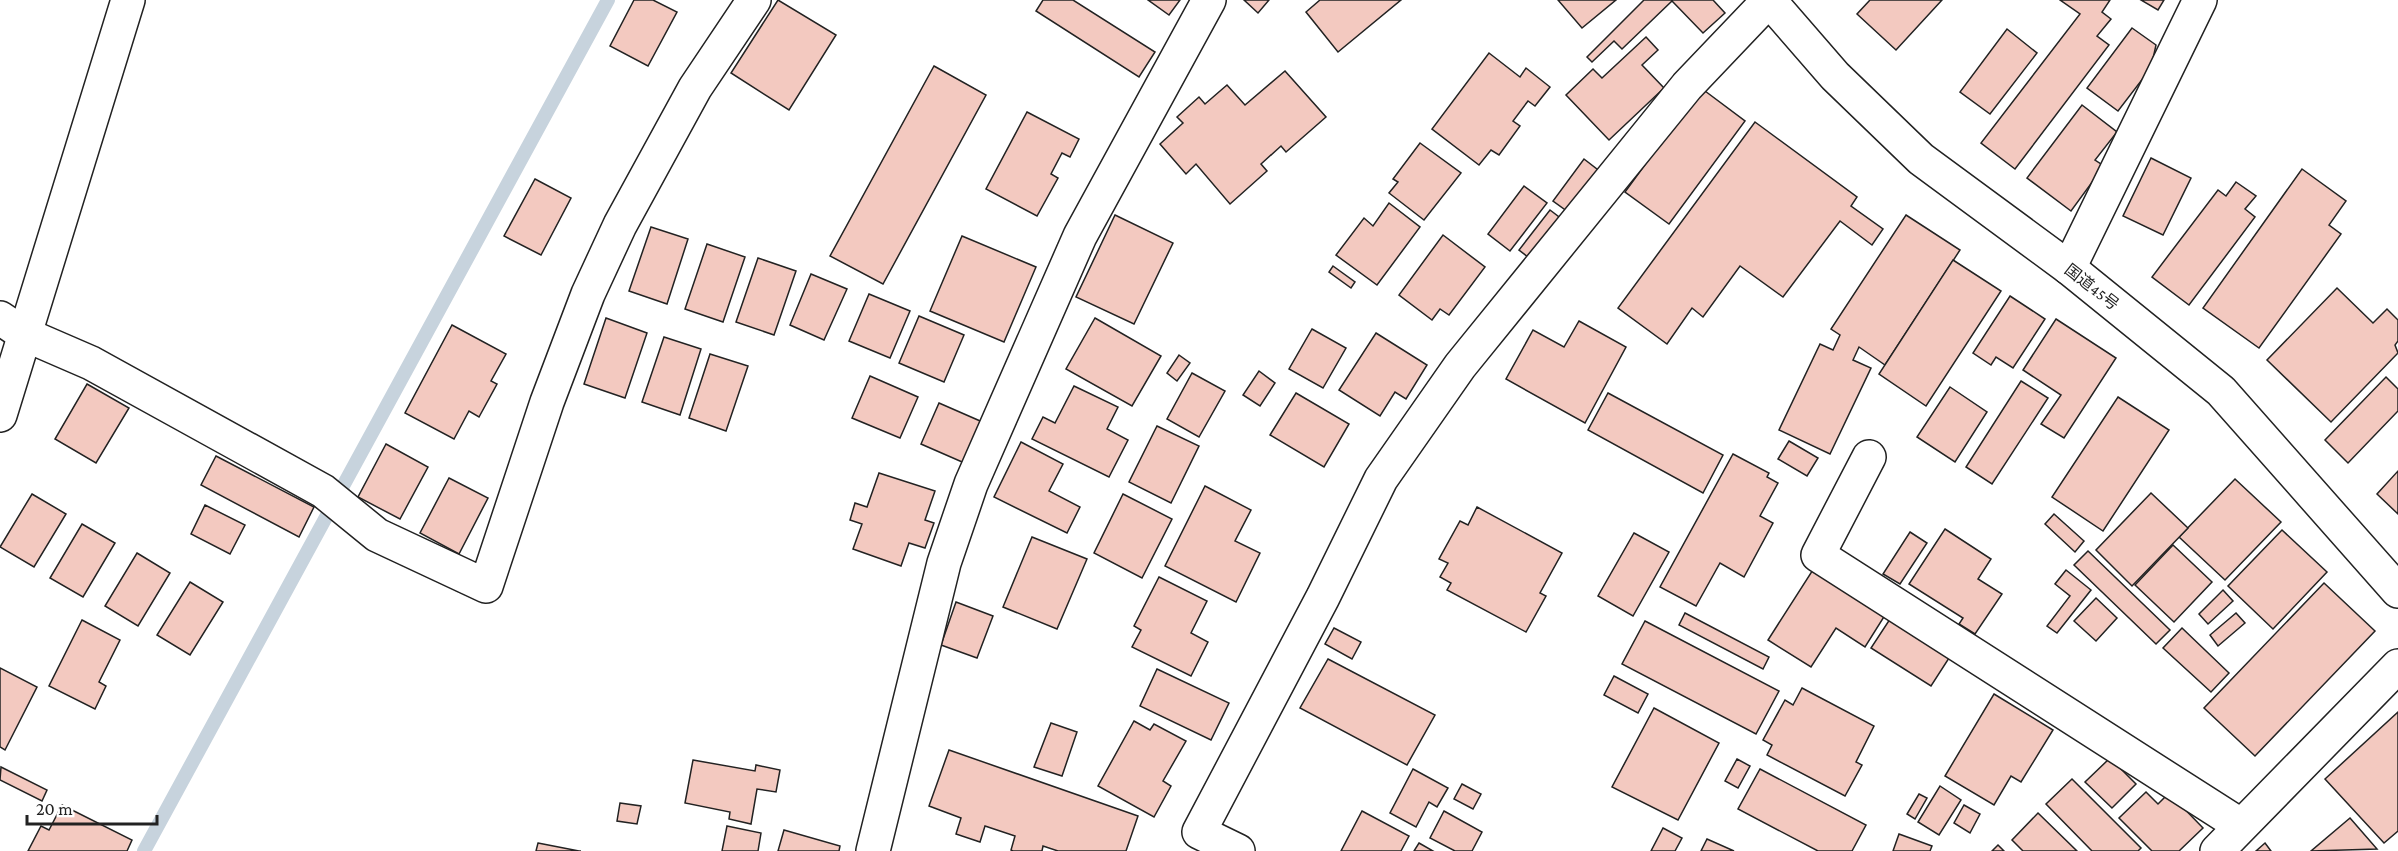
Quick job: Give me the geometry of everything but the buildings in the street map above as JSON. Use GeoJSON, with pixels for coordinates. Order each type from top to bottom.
{"type":"FeatureCollection","features":[{"type":"Feature","properties":{"kind":"main road"},"geometry":{"type":"LineString","coordinates":[[0,415],[12,326],[128,0]]}},
{"type":"Feature","properties":{"kind":"main road"},"geometry":{"type":"LineString","coordinates":[[12,326],[91,363],[323,491],[377,535],[486,586],[547,402],[588,294],[620,225],[695,88],[754,0]]}},
{"type":"Feature","properties":{"kind":"main road"},"geometry":{"type":"LineString","coordinates":[[873,851],[944,563],[971,484],[1080,236],[1209,0]]}},
{"type":"Feature","properties":{"kind":"main road"},"geometry":{"type":"LineString","coordinates":[[1238,851],[1198,832],[1323,597],[1381,479],[1460,366],[1513,300],[1687,86],[1769,0]]}},
{"type":"Feature","properties":{"kind":"main road","name":"国道45号"},"geometry":{"type":"LineString","coordinates":[[1769,0],[1835,76],[1921,159],[2069,268],[2221,391],[2398,591]]}},
{"type":"Feature","properties":{"kind":"main road"},"geometry":{"type":"LineString","coordinates":[[2069,268],[2200,0]]}},
{"type":"Feature","properties":{"kind":"main road"},"geometry":{"type":"LineString","coordinates":[[1869,457],[1818,555],[2240,825]]}},
{"type":"Feature","properties":{"kind":"main road"},"geometry":{"type":"LineString","coordinates":[[2217,851],[2398,666]]}},
{"type":"Feature","properties":{"kind":"waterway"},"geometry":{"type":"LineString","coordinates":[[144,851],[608,0]]}}]}
